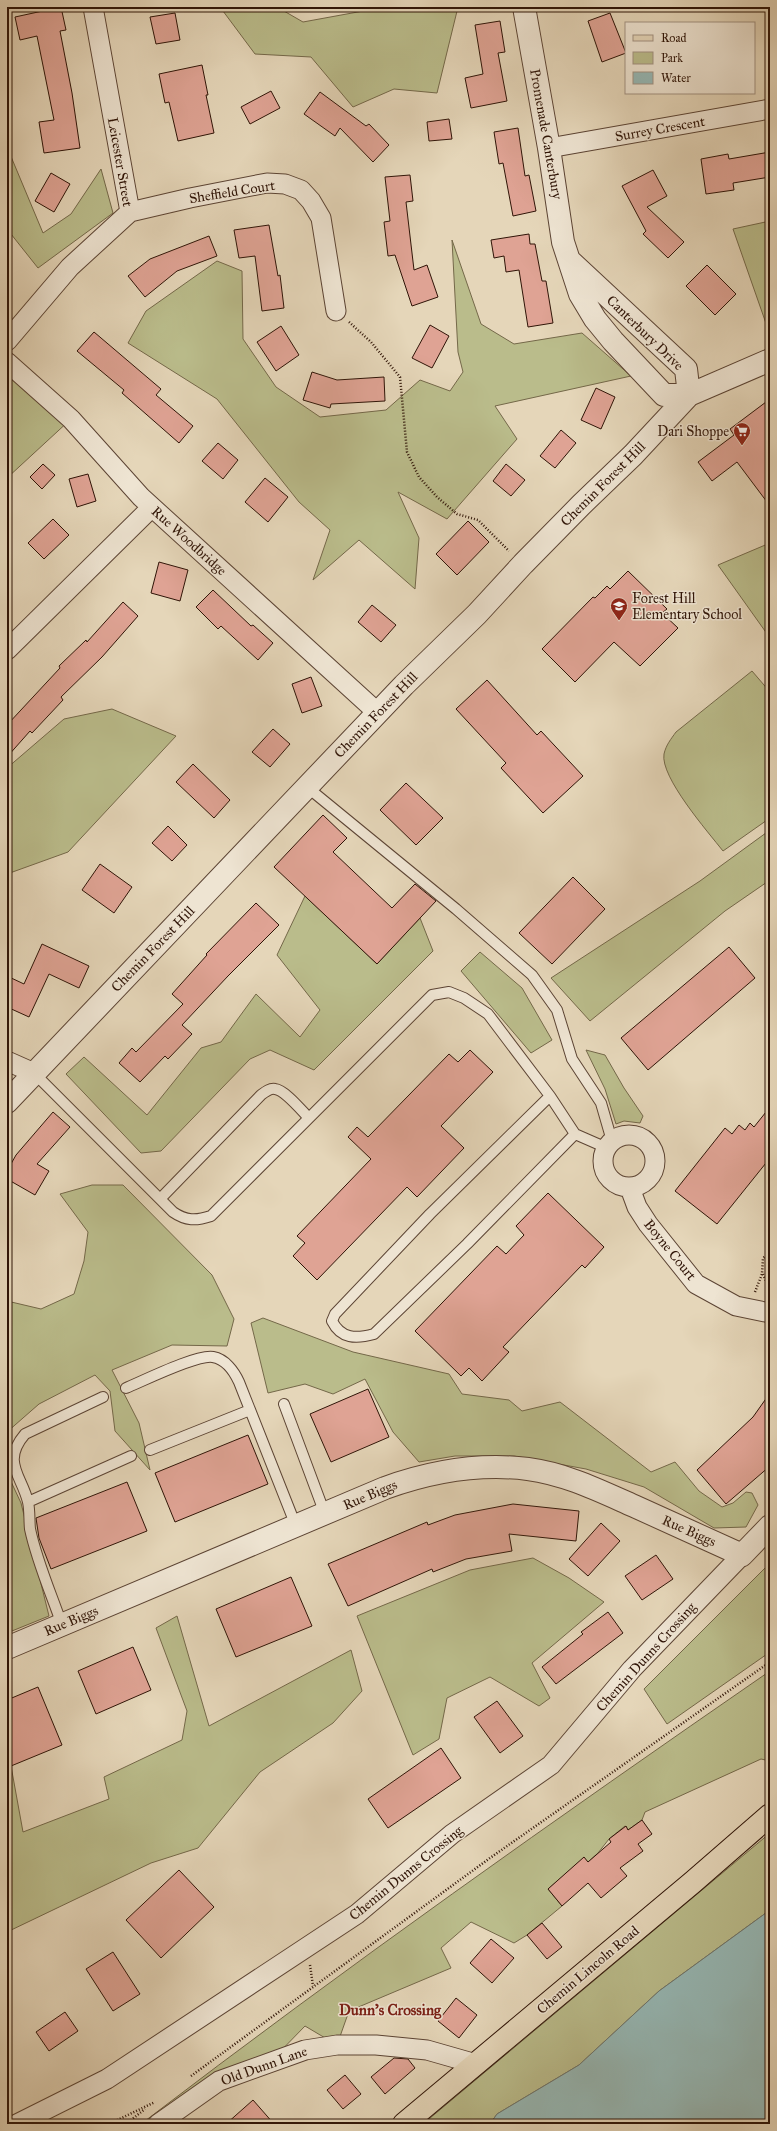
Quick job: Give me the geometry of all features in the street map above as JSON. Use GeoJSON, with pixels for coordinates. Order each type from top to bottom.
{"type":"FeatureCollection","features":[{"type":"Feature","properties":{"kind":"main road","name":"Chemin Lincoln Road"},"geometry":{"type":"LineString","coordinates":[[404,2124],[693,1882],[770,1815]]}},
{"type":"Feature","properties":{"kind":"street","name":"Leicester Street"},"geometry":{"type":"LineString","coordinates":[[7,341],[70,267],[130,212],[93,7]]}},
{"type":"Feature","properties":{"kind":"street","name":"Promenade Canterbury"},"geometry":{"type":"LineString","coordinates":[[524,7],[564,242],[570,261]]}},
{"type":"Feature","properties":{"kind":"street","name":"Surrey Crescent"},"geometry":{"type":"LineString","coordinates":[[549,148],[770,109]]}},
{"type":"Feature","properties":{"kind":"street","name":"Sheffield Court"},"geometry":{"type":"LineString","coordinates":[[130,212],[190,198],[267,183],[285,184],[301,190],[311,201],[321,218],[336,311]]}},
{"type":"Feature","properties":{"kind":"street","name":"Canterbury Drive"},"geometry":{"type":"LineString","coordinates":[[570,261],[686,369],[689,395],[664,395],[613,341],[595,319],[580,294],[570,261]]}},
{"type":"Feature","properties":{"kind":"street","name":"Chemin Forest Hill"},"geometry":{"type":"LineString","coordinates":[[7,1102],[378,713],[477,614],[522,564],[634,455],[689,395],[770,360]]}},
{"type":"Feature","properties":{"kind":"street","name":"Rue Woodbridge"},"geometry":{"type":"LineString","coordinates":[[7,362],[71,420],[152,507],[378,713]]}},
{"type":"Feature","properties":{"kind":"street"},"geometry":{"type":"LineString","coordinates":[[7,650],[152,507]]}},
{"type":"Feature","properties":{"kind":"street"},"geometry":{"type":"LineString","coordinates":[[7,1061],[34,1073]]}},
{"type":"Feature","properties":{"kind":"street"},"geometry":{"type":"LineString","coordinates":[[634,1136],[648,1144],[653,1151],[655,1160],[650,1177],[644,1183],[630,1188],[618,1185],[610,1180],[605,1173],[603,1164],[609,1144],[619,1137],[634,1136]]}},
{"type":"Feature","properties":{"kind":"street","name":"Boyne Court"},"geometry":{"type":"LineString","coordinates":[[630,1188],[637,1207],[648,1224],[696,1284],[736,1306],[770,1314]]}},
{"type":"Feature","properties":{"kind":"street","name":"Rue Biggs"},"geometry":{"type":"LineString","coordinates":[[7,1648],[393,1485],[415,1477],[442,1471],[501,1467],[529,1469],[562,1476],[592,1487],[742,1555]]}},
{"type":"Feature","properties":{"kind":"street"},"geometry":{"type":"LineString","coordinates":[[742,1555],[770,1526]]}},
{"type":"Feature","properties":{"kind":"street","name":"Chemin Dunns Crossing"},"geometry":{"type":"LineString","coordinates":[[17,2124],[107,2079],[344,1923],[452,1834],[551,1765],[632,1670],[742,1555]]}},
{"type":"Feature","properties":{"kind":"street","name":"Old Dunn Lane"},"geometry":{"type":"LineString","coordinates":[[158,2124],[219,2081],[305,2050],[337,2045],[376,2045],[426,2050],[476,2064]]}},
{"type":"Feature","properties":{"kind":"lane"},"geometry":{"type":"LineString","coordinates":[[34,1073],[182,1218],[197,1221],[211,1216],[432,995],[449,992],[464,998],[488,1014],[550,1096],[575,1134],[609,1144],[601,1103],[572,1059],[557,1010],[532,975],[307,787]]}},
{"type":"Feature","properties":{"kind":"lane"},"geometry":{"type":"LineString","coordinates":[[160,1198],[261,1095],[269,1089],[276,1088],[283,1092],[309,1118]]}},
{"type":"Feature","properties":{"kind":"lane"},"geometry":{"type":"LineString","coordinates":[[550,1096],[430,1214],[335,1314],[332,1321],[336,1329],[344,1335],[354,1338],[374,1334],[467,1244],[575,1134]]}},
{"type":"Feature","properties":{"kind":"lane"},"geometry":{"type":"LineString","coordinates":[[126,1388],[195,1359],[206,1356],[221,1360],[235,1373],[296,1526]]}},
{"type":"Feature","properties":{"kind":"lane"},"geometry":{"type":"LineString","coordinates":[[62,1625],[36,1552],[30,1528],[28,1502],[16,1475],[14,1463],[19,1442],[34,1429],[103,1397]]}},
{"type":"Feature","properties":{"kind":"lane"},"geometry":{"type":"LineString","coordinates":[[284,1404],[325,1514]]}},
{"type":"Feature","properties":{"kind":"lane"},"geometry":{"type":"LineString","coordinates":[[150,1450],[250,1410]]}},
{"type":"Feature","properties":{"kind":"lane"},"geometry":{"type":"LineString","coordinates":[[28,1502],[132,1456]]}},
{"type":"Feature","properties":{"kind":"path"},"geometry":{"type":"LineString","coordinates":[[336,311],[371,342],[400,377],[408,452],[419,477],[457,514],[478,520],[522,564]]}},
{"type":"Feature","properties":{"kind":"path"},"geometry":{"type":"LineString","coordinates":[[748,1308],[762,1274],[763,1258],[770,1253]]}},
{"type":"Feature","properties":{"kind":"path"},"geometry":{"type":"LineString","coordinates":[[762,1274],[770,1290]]}},
{"type":"Feature","properties":{"kind":"path"},"geometry":{"type":"LineString","coordinates":[[186,2080],[477,1867],[770,1662]]}},
{"type":"Feature","properties":{"kind":"path"},"geometry":{"type":"LineString","coordinates":[[109,2124],[156,2102],[126,2124]]}},
{"type":"Feature","properties":{"kind":"green space"},"geometry":{"type":"Polygon","coordinates":[[[220,7],[277,7],[303,22],[385,7],[458,7],[437,93],[394,89],[353,107],[311,57],[255,54],[220,7]]]}},
{"type":"Feature","properties":{"kind":"green space"},"geometry":{"type":"Polygon","coordinates":[[[7,147],[43,233],[71,214],[101,169],[113,213],[38,268],[7,229],[7,147]]]}},
{"type":"Feature","properties":{"kind":"green space"},"geometry":{"type":"Polygon","coordinates":[[[770,221],[770,332],[769,332],[733,229],[770,221]]]}},
{"type":"Feature","properties":{"kind":"green space"},"geometry":{"type":"Polygon","coordinates":[[[452,240],[481,324],[514,344],[582,333],[631,376],[495,406],[517,439],[447,519],[398,492],[419,538],[415,589],[359,540],[313,580],[330,530],[299,502],[217,399],[128,343],[146,311],[217,261],[242,271],[243,339],[276,387],[320,417],[386,410],[420,380],[450,391],[463,372],[458,352],[452,240]]]}},
{"type":"Feature","properties":{"kind":"green space"},"geometry":{"type":"Polygon","coordinates":[[[7,364],[71,419],[7,478],[7,364]]]}},
{"type":"Feature","properties":{"kind":"green space"},"geometry":{"type":"Polygon","coordinates":[[[770,543],[770,638],[718,565],[770,543]]]}},
{"type":"Feature","properties":{"kind":"green space"},"geometry":{"type":"Polygon","coordinates":[[[752,671],[770,692],[770,818],[723,851],[686,804],[677,790],[669,776],[665,764],[664,754],[667,745],[676,732],[752,671]]]}},
{"type":"Feature","properties":{"kind":"green space"},"geometry":{"type":"Polygon","coordinates":[[[112,709],[176,736],[68,852],[7,874],[7,768],[64,719],[112,709]]]}},
{"type":"Feature","properties":{"kind":"green space"},"geometry":{"type":"Polygon","coordinates":[[[770,830],[770,880],[725,911],[590,1021],[551,978],[700,881],[770,830]]]}},
{"type":"Feature","properties":{"kind":"green space"},"geometry":{"type":"Polygon","coordinates":[[[305,896],[377,964],[420,918],[433,951],[314,1070],[270,1050],[250,1059],[161,1151],[141,1153],[66,1074],[84,1057],[147,1115],[201,1048],[221,1042],[256,994],[300,1037],[320,1010],[277,955],[305,896]]]}},
{"type":"Feature","properties":{"kind":"green space"},"geometry":{"type":"Polygon","coordinates":[[[480,952],[522,988],[552,1040],[531,1053],[461,971],[480,952]]]}},
{"type":"Feature","properties":{"kind":"green space"},"geometry":{"type":"Polygon","coordinates":[[[586,1050],[605,1055],[624,1088],[643,1116],[640,1123],[624,1121],[616,1124],[605,1089],[586,1050]]]}},
{"type":"Feature","properties":{"kind":"green space"},"geometry":{"type":"Polygon","coordinates":[[[92,1185],[123,1185],[212,1275],[234,1319],[227,1346],[172,1345],[112,1370],[139,1423],[150,1470],[115,1431],[110,1391],[95,1375],[39,1404],[7,1432],[7,1301],[41,1309],[74,1294],[84,1261],[88,1232],[60,1194],[92,1185]]]}},
{"type":"Feature","properties":{"kind":"green space"},"geometry":{"type":"Polygon","coordinates":[[[263,1318],[353,1352],[449,1374],[462,1394],[509,1400],[522,1411],[560,1402],[651,1472],[675,1462],[699,1491],[722,1507],[733,1503],[746,1492],[752,1493],[758,1505],[746,1527],[714,1528],[644,1487],[586,1469],[514,1456],[455,1456],[419,1462],[393,1432],[365,1379],[333,1394],[305,1384],[268,1393],[251,1323],[263,1318]]]}},
{"type":"Feature","properties":{"kind":"green space"},"geometry":{"type":"Polygon","coordinates":[[[7,1473],[21,1503],[49,1616],[7,1633],[7,1473]]]}},
{"type":"Feature","properties":{"kind":"green space"},"geometry":{"type":"Polygon","coordinates":[[[533,1558],[569,1578],[604,1602],[532,1663],[550,1698],[539,1706],[490,1677],[447,1698],[439,1739],[413,1755],[357,1616],[470,1570],[533,1558]]]}},
{"type":"Feature","properties":{"kind":"green space"},"geometry":{"type":"Polygon","coordinates":[[[770,1563],[770,1652],[667,1724],[644,1689],[770,1563]]]}},
{"type":"Feature","properties":{"kind":"green space"},"geometry":{"type":"Polygon","coordinates":[[[177,1616],[209,1726],[351,1650],[362,1691],[333,1723],[260,1772],[198,1848],[151,1863],[7,1932],[7,1757],[11,1766],[23,1832],[109,1799],[104,1777],[182,1740],[187,1711],[156,1628],[177,1616]]]}},
{"type":"Feature","properties":{"kind":"green space"},"geometry":{"type":"Polygon","coordinates":[[[770,1671],[770,1761],[761,1759],[645,1812],[642,1820],[628,1830],[625,1826],[609,1839],[598,1853],[588,1862],[584,1858],[548,1889],[562,1906],[527,1935],[514,1943],[471,1922],[441,1948],[451,1968],[349,2011],[337,2045],[305,2026],[270,2062],[174,2113],[179,2124],[141,2124],[218,2065],[374,1950],[770,1671]]]}},
{"type":"Feature","properties":{"kind":"green space"},"geometry":{"type":"Polygon","coordinates":[[[770,1833],[770,1910],[659,1991],[579,2065],[497,2114],[490,2124],[423,2124],[770,1833]]]}},
{"type":"Feature","properties":{"kind":"water"},"geometry":{"type":"Polygon","coordinates":[[[770,1910],[770,2124],[490,2124],[497,2114],[579,2065],[659,1991],[770,1910]]]}},
{"type":"Feature","properties":{"kind":"building"},"geometry":{"type":"Polygon","coordinates":[[[61,7],[66,30],[60,31],[72,93],[80,148],[44,153],[39,122],[54,120],[37,36],[20,40],[15,17],[61,7]]]}},
{"type":"Feature","properties":{"kind":"building"},"geometry":{"type":"Polygon","coordinates":[[[175,13],[180,40],[156,44],[150,17],[175,13]]]}},
{"type":"Feature","properties":{"kind":"building"},"geometry":{"type":"Polygon","coordinates":[[[610,13],[625,53],[602,62],[588,21],[610,13]]]}},
{"type":"Feature","properties":{"kind":"building"},"geometry":{"type":"Polygon","coordinates":[[[500,21],[505,52],[498,53],[507,101],[471,108],[465,78],[483,74],[475,25],[500,21]]]}},
{"type":"Feature","properties":{"kind":"building"},"geometry":{"type":"Polygon","coordinates":[[[202,65],[208,95],[206,95],[214,133],[178,141],[169,102],[165,103],[159,74],[202,65]]]}},
{"type":"Feature","properties":{"kind":"building"},"geometry":{"type":"Polygon","coordinates":[[[271,91],[280,108],[250,124],[241,107],[271,91]]]}},
{"type":"Feature","properties":{"kind":"building"},"geometry":{"type":"Polygon","coordinates":[[[320,92],[366,126],[369,124],[389,145],[373,162],[340,128],[335,136],[304,114],[320,92]]]}},
{"type":"Feature","properties":{"kind":"building"},"geometry":{"type":"Polygon","coordinates":[[[449,119],[452,139],[429,141],[427,122],[449,119]]]}},
{"type":"Feature","properties":{"kind":"building"},"geometry":{"type":"Polygon","coordinates":[[[518,128],[525,176],[529,175],[536,211],[513,216],[503,163],[499,164],[494,132],[518,128]]]}},
{"type":"Feature","properties":{"kind":"building"},"geometry":{"type":"Polygon","coordinates":[[[770,152],[770,177],[733,183],[734,190],[706,194],[701,159],[728,154],[729,159],[770,152]]]}},
{"type":"Feature","properties":{"kind":"building"},"geometry":{"type":"Polygon","coordinates":[[[653,170],[667,196],[647,207],[684,242],[668,258],[643,234],[646,231],[622,186],[653,170]]]}},
{"type":"Feature","properties":{"kind":"building"},"geometry":{"type":"Polygon","coordinates":[[[51,173],[70,184],[54,212],[35,201],[51,173]]]}},
{"type":"Feature","properties":{"kind":"building"},"geometry":{"type":"Polygon","coordinates":[[[410,175],[413,201],[406,202],[414,270],[427,265],[438,297],[412,306],[395,255],[388,256],[384,222],[390,221],[385,177],[410,175]]]}},
{"type":"Feature","properties":{"kind":"building"},"geometry":{"type":"Polygon","coordinates":[[[269,225],[278,276],[280,275],[284,308],[262,311],[255,256],[239,258],[234,230],[269,225]]]}},
{"type":"Feature","properties":{"kind":"building"},"geometry":{"type":"Polygon","coordinates":[[[529,234],[530,244],[535,244],[542,281],[546,281],[553,323],[528,327],[519,270],[506,272],[504,256],[494,258],[491,240],[529,234]]]}},
{"type":"Feature","properties":{"kind":"building"},"geometry":{"type":"Polygon","coordinates":[[[209,236],[217,256],[177,271],[145,297],[128,276],[150,259],[209,236]]]}},
{"type":"Feature","properties":{"kind":"building"},"geometry":{"type":"Polygon","coordinates":[[[707,265],[736,294],[715,315],[686,286],[707,265]]]}},
{"type":"Feature","properties":{"kind":"building"},"geometry":{"type":"Polygon","coordinates":[[[430,325],[449,336],[432,368],[412,358],[430,325]]]}},
{"type":"Feature","properties":{"kind":"building"},"geometry":{"type":"Polygon","coordinates":[[[281,326],[299,355],[276,371],[257,342],[281,326]]]}},
{"type":"Feature","properties":{"kind":"building"},"geometry":{"type":"Polygon","coordinates":[[[94,332],[161,389],[156,395],[193,426],[179,443],[122,393],[124,390],[77,351],[94,332]]]}},
{"type":"Feature","properties":{"kind":"building"},"geometry":{"type":"Polygon","coordinates":[[[312,372],[337,380],[384,377],[385,401],[331,404],[330,408],[303,400],[312,372]]]}},
{"type":"Feature","properties":{"kind":"building"},"geometry":{"type":"Polygon","coordinates":[[[596,388],[615,397],[601,429],[581,420],[596,388]]]}},
{"type":"Feature","properties":{"kind":"building"},"geometry":{"type":"Polygon","coordinates":[[[770,399],[770,506],[737,462],[712,481],[698,462],[734,435],[730,429],[770,399]]]}},
{"type":"Feature","properties":{"kind":"building"},"geometry":{"type":"Polygon","coordinates":[[[561,430],[576,443],[555,468],[540,456],[561,430]]]}},
{"type":"Feature","properties":{"kind":"building"},"geometry":{"type":"Polygon","coordinates":[[[218,443],[238,460],[223,479],[202,461],[218,443]]]}},
{"type":"Feature","properties":{"kind":"building"},"geometry":{"type":"Polygon","coordinates":[[[43,464],[55,475],[42,489],[30,477],[43,464]]]}},
{"type":"Feature","properties":{"kind":"building"},"geometry":{"type":"Polygon","coordinates":[[[506,464],[525,480],[511,496],[493,481],[506,464]]]}},
{"type":"Feature","properties":{"kind":"building"},"geometry":{"type":"Polygon","coordinates":[[[88,474],[96,501],[77,507],[69,479],[88,474]]]}},
{"type":"Feature","properties":{"kind":"building"},"geometry":{"type":"Polygon","coordinates":[[[265,478],[288,497],[268,522],[245,502],[265,478]]]}},
{"type":"Feature","properties":{"kind":"building"},"geometry":{"type":"Polygon","coordinates":[[[53,519],[69,535],[44,559],[28,543],[53,519]]]}},
{"type":"Feature","properties":{"kind":"building"},"geometry":{"type":"Polygon","coordinates":[[[468,521],[489,542],[457,575],[436,554],[468,521]]]}},
{"type":"Feature","properties":{"kind":"building"},"geometry":{"type":"Polygon","coordinates":[[[159,562],[188,570],[180,601],[151,593],[159,562]]]}},
{"type":"Feature","properties":{"kind":"building","name":"Forest Hill Elementary School"},"geometry":{"type":"Polygon","coordinates":[[[628,571],[667,609],[662,613],[678,628],[640,666],[614,642],[575,682],[542,649],[593,597],[595,598],[607,586],[610,589],[628,571]]]}},
{"type":"Feature","properties":{"kind":"building"},"geometry":{"type":"Polygon","coordinates":[[[213,590],[251,626],[253,625],[273,643],[258,660],[221,626],[218,629],[196,607],[213,590]]]}},
{"type":"Feature","properties":{"kind":"building"},"geometry":{"type":"Polygon","coordinates":[[[123,602],[138,616],[102,657],[61,697],[63,700],[32,733],[30,731],[7,757],[7,725],[60,668],[59,666],[86,640],[87,642],[123,602]]]}},
{"type":"Feature","properties":{"kind":"building"},"geometry":{"type":"Polygon","coordinates":[[[372,605],[396,625],[381,642],[358,622],[372,605]]]}},
{"type":"Feature","properties":{"kind":"building"},"geometry":{"type":"Polygon","coordinates":[[[311,677],[322,706],[302,713],[292,684],[311,677]]]}},
{"type":"Feature","properties":{"kind":"building"},"geometry":{"type":"Polygon","coordinates":[[[487,680],[537,735],[541,731],[583,776],[543,813],[501,768],[506,763],[456,709],[487,680]]]}},
{"type":"Feature","properties":{"kind":"building"},"geometry":{"type":"Polygon","coordinates":[[[273,729],[290,744],[270,767],[252,752],[273,729]]]}},
{"type":"Feature","properties":{"kind":"building"},"geometry":{"type":"Polygon","coordinates":[[[193,764],[230,800],[214,818],[176,782],[193,764]]]}},
{"type":"Feature","properties":{"kind":"building"},"geometry":{"type":"Polygon","coordinates":[[[406,783],[443,818],[416,845],[380,810],[406,783]]]}},
{"type":"Feature","properties":{"kind":"building"},"geometry":{"type":"Polygon","coordinates":[[[323,815],[347,838],[333,852],[392,908],[415,884],[436,901],[377,964],[274,867],[323,815]]]}},
{"type":"Feature","properties":{"kind":"building"},"geometry":{"type":"Polygon","coordinates":[[[168,826],[187,845],[172,861],[152,843],[168,826]]]}},
{"type":"Feature","properties":{"kind":"building"},"geometry":{"type":"Polygon","coordinates":[[[100,864],[132,887],[114,913],[82,890],[100,864]]]}},
{"type":"Feature","properties":{"kind":"building"},"geometry":{"type":"Polygon","coordinates":[[[573,877],[605,909],[552,964],[519,933],[573,877]]]}},
{"type":"Feature","properties":{"kind":"building"},"geometry":{"type":"Polygon","coordinates":[[[256,903],[279,925],[182,1025],[192,1034],[168,1059],[165,1056],[140,1082],[119,1063],[132,1048],[136,1052],[183,1004],[172,994],[207,955],[206,954],[256,903]]]}},
{"type":"Feature","properties":{"kind":"building"},"geometry":{"type":"Polygon","coordinates":[[[42,944],[89,966],[79,988],[49,974],[29,1017],[7,1007],[7,976],[24,984],[42,944]]]}},
{"type":"Feature","properties":{"kind":"building"},"geometry":{"type":"Polygon","coordinates":[[[729,947],[755,978],[648,1070],[621,1038],[729,947]]]}},
{"type":"Feature","properties":{"kind":"building"},"geometry":{"type":"Polygon","coordinates":[[[470,1050],[493,1072],[441,1126],[464,1148],[417,1197],[407,1187],[317,1280],[293,1256],[305,1243],[297,1236],[371,1159],[348,1137],[357,1127],[368,1137],[449,1054],[458,1062],[470,1050]]]}},
{"type":"Feature","properties":{"kind":"building"},"geometry":{"type":"Polygon","coordinates":[[[770,1107],[770,1158],[717,1224],[675,1191],[725,1128],[732,1134],[739,1125],[745,1130],[750,1123],[754,1127],[770,1107]]]}},
{"type":"Feature","properties":{"kind":"building"},"geometry":{"type":"Polygon","coordinates":[[[53,1112],[70,1127],[37,1164],[49,1171],[35,1195],[7,1179],[7,1171],[16,1155],[53,1112]]]}},
{"type":"Feature","properties":{"kind":"building"},"geometry":{"type":"Polygon","coordinates":[[[548,1193],[604,1247],[585,1268],[582,1265],[503,1347],[509,1352],[482,1381],[469,1368],[461,1376],[415,1331],[497,1246],[506,1254],[524,1235],[516,1226],[548,1193]]]}},
{"type":"Feature","properties":{"kind":"building"},"geometry":{"type":"Polygon","coordinates":[[[368,1389],[389,1437],[331,1462],[310,1414],[368,1389]]]}},
{"type":"Feature","properties":{"kind":"building"},"geometry":{"type":"Polygon","coordinates":[[[770,1393],[770,1466],[726,1504],[697,1470],[753,1417],[770,1393]]]}},
{"type":"Feature","properties":{"kind":"building"},"geometry":{"type":"Polygon","coordinates":[[[248,1435],[268,1484],[175,1522],[155,1473],[248,1435]]]}},
{"type":"Feature","properties":{"kind":"building"},"geometry":{"type":"Polygon","coordinates":[[[127,1482],[147,1531],[51,1569],[39,1538],[36,1518],[127,1482]]]}},
{"type":"Feature","properties":{"kind":"building"},"geometry":{"type":"Polygon","coordinates":[[[513,1504],[579,1511],[576,1541],[509,1534],[512,1551],[466,1559],[433,1572],[432,1569],[348,1606],[328,1564],[427,1522],[428,1525],[455,1515],[513,1504]]]}},
{"type":"Feature","properties":{"kind":"building"},"geometry":{"type":"Polygon","coordinates":[[[601,1523],[620,1541],[588,1576],[569,1559],[601,1523]]]}},
{"type":"Feature","properties":{"kind":"building"},"geometry":{"type":"Polygon","coordinates":[[[656,1555],[673,1579],[642,1600],[625,1576],[656,1555]]]}},
{"type":"Feature","properties":{"kind":"building"},"geometry":{"type":"Polygon","coordinates":[[[291,1577],[312,1626],[236,1657],[216,1609],[291,1577]]]}},
{"type":"Feature","properties":{"kind":"building"},"geometry":{"type":"Polygon","coordinates":[[[608,1612],[623,1633],[556,1684],[542,1667],[583,1634],[581,1632],[608,1612]]]}},
{"type":"Feature","properties":{"kind":"building"},"geometry":{"type":"Polygon","coordinates":[[[133,1647],[151,1690],[96,1714],[78,1671],[133,1647]]]}},
{"type":"Feature","properties":{"kind":"building"},"geometry":{"type":"Polygon","coordinates":[[[38,1687],[62,1745],[11,1766],[7,1757],[7,1700],[38,1687]]]}},
{"type":"Feature","properties":{"kind":"building"},"geometry":{"type":"Polygon","coordinates":[[[497,1701],[523,1736],[500,1753],[474,1717],[497,1701]]]}},
{"type":"Feature","properties":{"kind":"building"},"geometry":{"type":"Polygon","coordinates":[[[441,1748],[461,1778],[388,1828],[368,1799],[441,1748]]]}},
{"type":"Feature","properties":{"kind":"building"},"geometry":{"type":"Polygon","coordinates":[[[642,1820],[652,1834],[638,1844],[643,1851],[620,1868],[627,1876],[601,1898],[588,1883],[562,1906],[548,1889],[584,1857],[588,1862],[611,1842],[609,1839],[626,1826],[628,1830],[642,1820]]]}},
{"type":"Feature","properties":{"kind":"building"},"geometry":{"type":"Polygon","coordinates":[[[179,1870],[214,1907],[161,1958],[126,1920],[179,1870]]]}},
{"type":"Feature","properties":{"kind":"building"},"geometry":{"type":"Polygon","coordinates":[[[542,1923],[562,1947],[547,1959],[527,1935],[542,1923]]]}},
{"type":"Feature","properties":{"kind":"building"},"geometry":{"type":"Polygon","coordinates":[[[491,1939],[514,1958],[492,1983],[470,1963],[491,1939]]]}},
{"type":"Feature","properties":{"kind":"building"},"geometry":{"type":"Polygon","coordinates":[[[113,1952],[140,1994],[113,2011],[86,1969],[113,1952]]]}},
{"type":"Feature","properties":{"kind":"building"},"geometry":{"type":"Polygon","coordinates":[[[456,1998],[477,2015],[459,2038],[438,2021],[456,1998]]]}},
{"type":"Feature","properties":{"kind":"building"},"geometry":{"type":"Polygon","coordinates":[[[65,2012],[78,2031],[49,2051],[36,2032],[65,2012]]]}},
{"type":"Feature","properties":{"kind":"building"},"geometry":{"type":"Polygon","coordinates":[[[394,2058],[408,2059],[415,2068],[385,2094],[371,2077],[394,2058]]]}},
{"type":"Feature","properties":{"kind":"building"},"geometry":{"type":"Polygon","coordinates":[[[345,2075],[361,2094],[343,2109],[327,2090],[345,2075]]]}},
{"type":"Feature","properties":{"kind":"building"},"geometry":{"type":"Polygon","coordinates":[[[253,2100],[274,2124],[226,2124],[253,2100]]]}},
{"type":"Feature","properties":{"kind":"place","name":"Dari Shoppe"},"geometry":{"type":"Point","coordinates":[742,446]}},
{"type":"Feature","properties":{"kind":"place","name":"Forest Hill Elementary School"},"geometry":{"type":"Point","coordinates":[619,621]}},
{"type":"Feature","properties":{"kind":"district","name":"Dunn's Crossing"},"geometry":{"type":"Point","coordinates":[390,2010]}}]}
